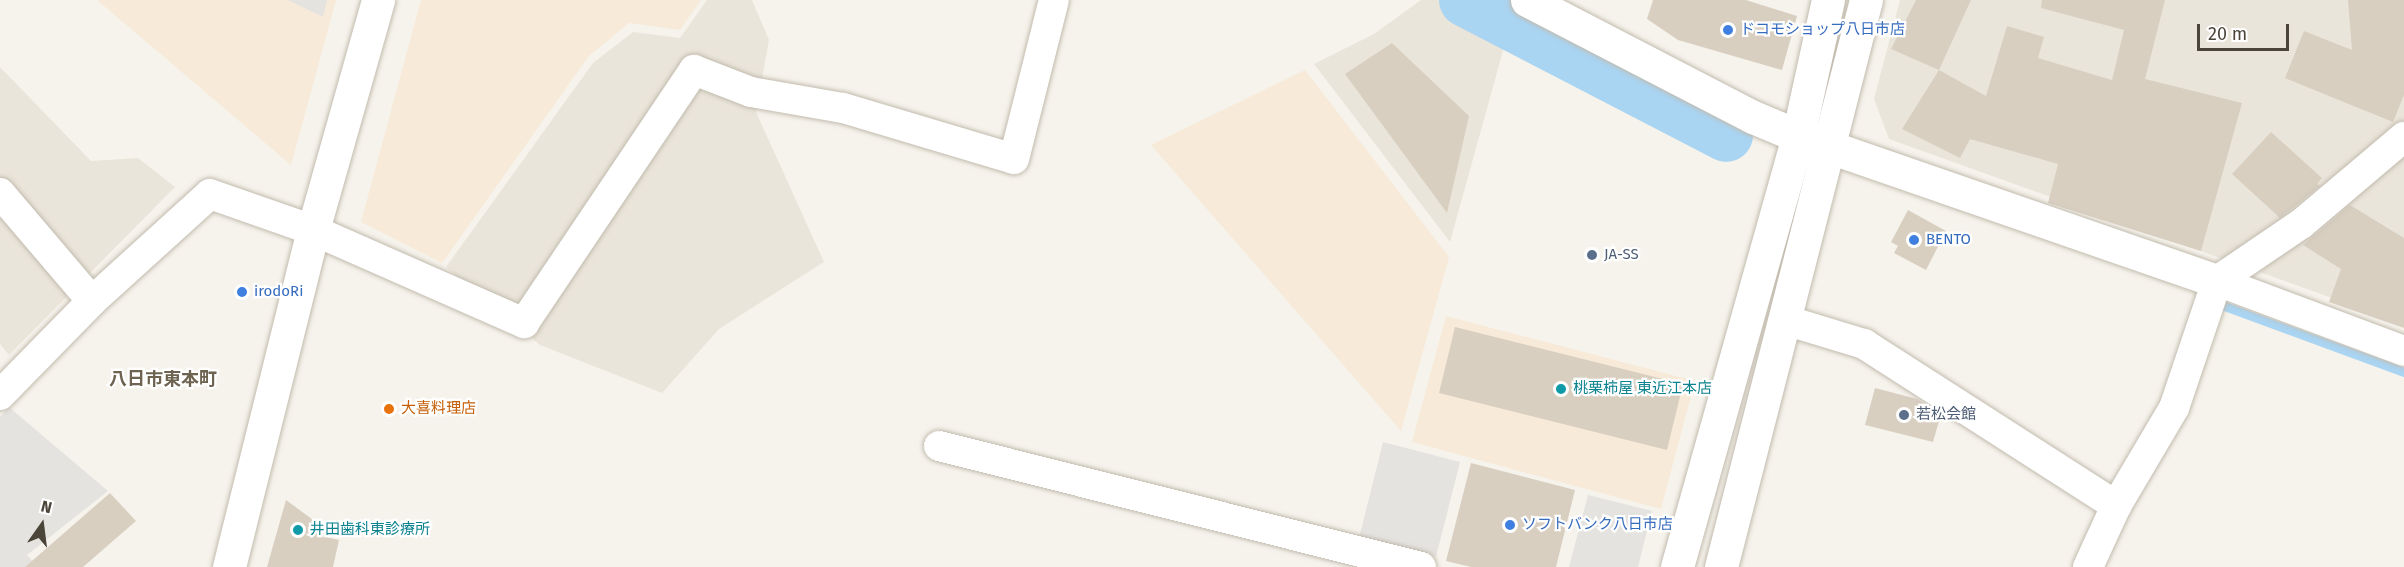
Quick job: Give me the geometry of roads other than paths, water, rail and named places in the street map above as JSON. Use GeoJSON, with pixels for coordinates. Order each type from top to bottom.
{"type":"FeatureCollection","features":[{"type":"Feature","properties":{"kind":"street"},"geometry":{"type":"LineString","coordinates":[[229,567],[313,230],[378,0]]}},
{"type":"Feature","properties":{"kind":"street"},"geometry":{"type":"LineString","coordinates":[[0,395],[92,301],[210,194],[313,230],[524,323],[694,70],[751,92],[843,108],[1014,159],[1054,0]]}},
{"type":"Feature","properties":{"kind":"street"},"geometry":{"type":"LineString","coordinates":[[1527,0],[1752,117],[1798,136],[1830,144],[2217,281],[2404,351]]}},
{"type":"Feature","properties":{"kind":"street"},"geometry":{"type":"LineString","coordinates":[[1677,567],[1798,136],[1828,0]]}},
{"type":"Feature","properties":{"kind":"street"},"geometry":{"type":"LineString","coordinates":[[1721,567],[1866,0]]}},
{"type":"Feature","properties":{"kind":"street"},"geometry":{"type":"LineString","coordinates":[[2088,567],[2116,506],[2174,408],[2217,281],[2301,224],[2404,137]]}},
{"type":"Feature","properties":{"kind":"street"},"geometry":{"type":"LineString","coordinates":[[0,193],[92,301]]}},
{"type":"Feature","properties":{"kind":"street"},"geometry":{"type":"LineString","coordinates":[[1785,320],[1864,344],[2116,506]]}},
{"type":"Feature","properties":{"kind":"street"},"geometry":{"type":"LineString","coordinates":[[939,446],[1421,567]]}},
{"type":"Feature","properties":{"kind":"waterway"},"geometry":{"type":"LineString","coordinates":[[1466,0],[1726,135]]}},
{"type":"Feature","properties":{"kind":"waterway"},"geometry":{"type":"LineString","coordinates":[[2219,304],[2404,372]]}},
{"type":"Feature","properties":{"kind":"place","name":"ドコモショップ八日市店"},"geometry":{"type":"Point","coordinates":[1728,30]}},
{"type":"Feature","properties":{"kind":"place","name":"BENTO"},"geometry":{"type":"Point","coordinates":[1914,240]}},
{"type":"Feature","properties":{"kind":"place","name":"JA-SS"},"geometry":{"type":"Point","coordinates":[1592,255]}},
{"type":"Feature","properties":{"kind":"place","name":"irodoRi"},"geometry":{"type":"Point","coordinates":[242,292]}},
{"type":"Feature","properties":{"kind":"place","name":"桃栗柿屋 東近江本店"},"geometry":{"type":"Point","coordinates":[1561,389]}},
{"type":"Feature","properties":{"kind":"place","name":"大喜料理店"},"geometry":{"type":"Point","coordinates":[389,409]}},
{"type":"Feature","properties":{"kind":"place","name":"若松会館"},"geometry":{"type":"Point","coordinates":[1904,415]}},
{"type":"Feature","properties":{"kind":"place","name":"ソフトバンク八日市店"},"geometry":{"type":"Point","coordinates":[1510,525]}},
{"type":"Feature","properties":{"kind":"place","name":"井田歯科東診療所"},"geometry":{"type":"Point","coordinates":[298,530]}},
{"type":"Feature","properties":{"kind":"district","name":"八日市東本町"},"geometry":{"type":"Point","coordinates":[163,379]}}]}
